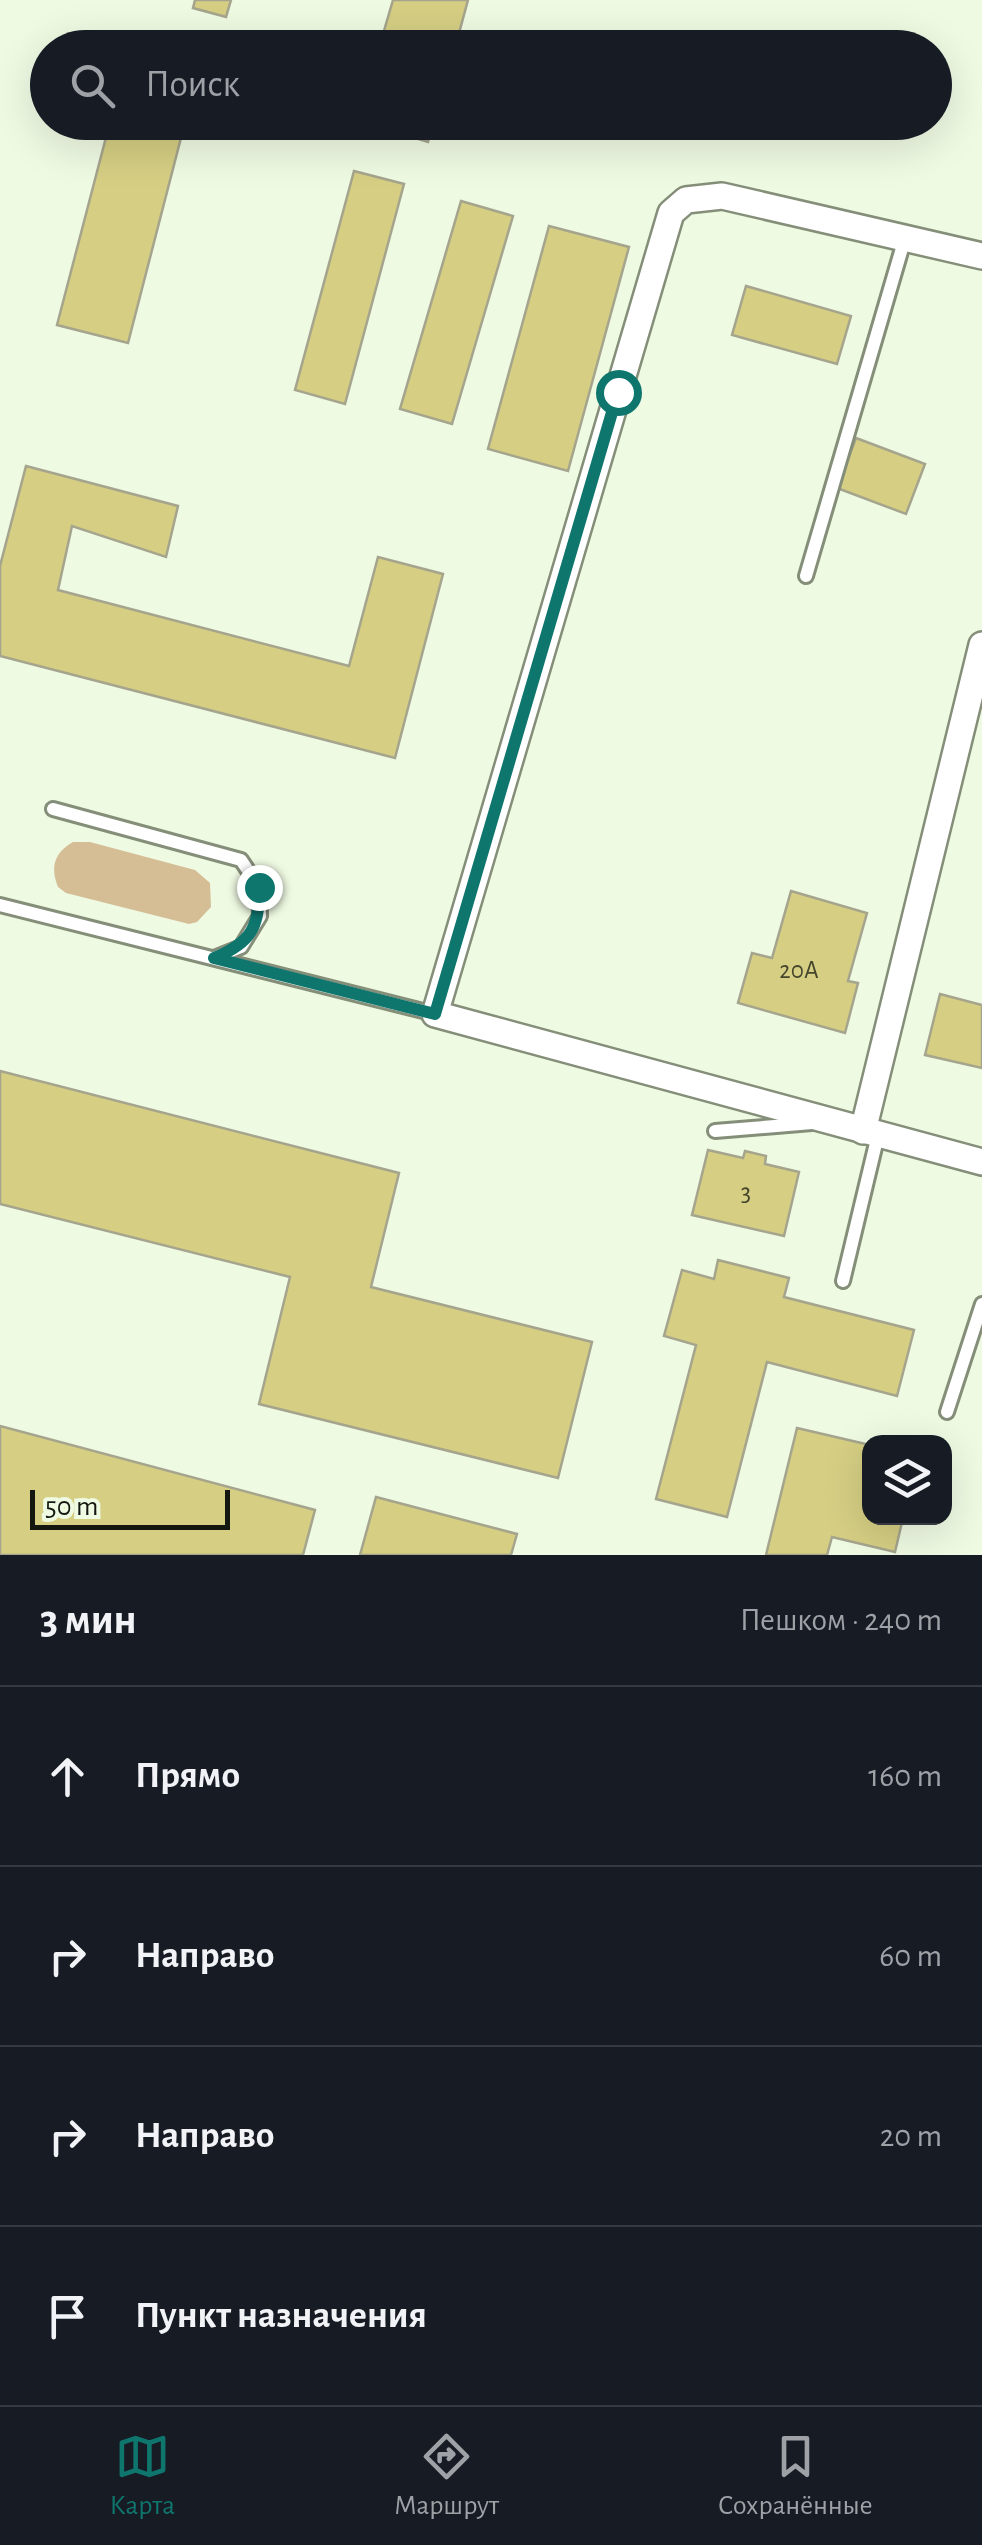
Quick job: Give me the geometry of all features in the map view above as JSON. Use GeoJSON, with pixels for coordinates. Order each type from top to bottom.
{"type":"FeatureCollection","features":[{"type":"Feature","properties":{"kind":"street"},"geometry":{"type":"LineString","coordinates":[[982,256],[722,196],[686,200],[670,213],[651,242],[435,1014],[982,1162]]}},
{"type":"Feature","properties":{"kind":"street"},"geometry":{"type":"LineString","coordinates":[[871,1133],[982,645]]}},
{"type":"Feature","properties":{"kind":"lane"},"geometry":{"type":"LineString","coordinates":[[806,576],[905,238]]}},
{"type":"Feature","properties":{"kind":"lane"},"geometry":{"type":"LineString","coordinates":[[53,809],[241,860],[259,887],[260,916],[241,947],[214,958]]}},
{"type":"Feature","properties":{"kind":"lane"},"geometry":{"type":"LineString","coordinates":[[0,905],[435,1014]]}},
{"type":"Feature","properties":{"kind":"lane"},"geometry":{"type":"LineString","coordinates":[[715,1131],[830,1122]]}},
{"type":"Feature","properties":{"kind":"lane"},"geometry":{"type":"LineString","coordinates":[[843,1281],[871,1133]]}},
{"type":"Feature","properties":{"kind":"lane"},"geometry":{"type":"LineString","coordinates":[[947,1412],[982,1304]]}},
{"type":"Feature","properties":{"kind":"shaded area"},"geometry":{"type":"Polygon","coordinates":[[[73,842],[90,842],[195,870],[210,883],[211,907],[197,922],[189,924],[66,893],[58,887],[54,867],[58,856],[73,842]]]}},
{"type":"Feature","properties":{"kind":"building"},"geometry":{"type":"Polygon","coordinates":[[[195,0],[231,0],[226,17],[193,8],[195,0]]]}},
{"type":"Feature","properties":{"kind":"building"},"geometry":{"type":"Polygon","coordinates":[[[393,0],[468,0],[460,30],[384,30],[393,0]]]}},
{"type":"Feature","properties":{"kind":"building"},"geometry":{"type":"Polygon","coordinates":[[[105,140],[180,140],[128,343],[57,325],[105,140]]]}},
{"type":"Feature","properties":{"kind":"building"},"geometry":{"type":"Polygon","coordinates":[[[354,171],[404,184],[345,404],[295,390],[354,171]]]}},
{"type":"Feature","properties":{"kind":"building"},"geometry":{"type":"Polygon","coordinates":[[[461,201],[513,216],[452,424],[400,409],[461,201]]]}},
{"type":"Feature","properties":{"kind":"building"},"geometry":{"type":"Polygon","coordinates":[[[549,226],[629,247],[568,471],[488,449],[549,226]]]}},
{"type":"Feature","properties":{"kind":"building"},"geometry":{"type":"Polygon","coordinates":[[[746,286],[851,316],[837,364],[732,335],[746,286]]]}},
{"type":"Feature","properties":{"kind":"building"},"geometry":{"type":"Polygon","coordinates":[[[856,438],[925,464],[906,514],[837,488],[856,438]]]}},
{"type":"Feature","properties":{"kind":"building"},"geometry":{"type":"Polygon","coordinates":[[[26,466],[178,506],[166,557],[72,526],[58,590],[349,666],[378,557],[443,574],[395,758],[0,656],[0,566],[26,466]]]}},
{"type":"Feature","properties":{"kind":"building"},"geometry":{"type":"Polygon","coordinates":[[[791,891],[867,913],[848,981],[858,983],[845,1033],[738,1003],[752,953],[772,958],[791,891]]]}},
{"type":"Feature","properties":{"kind":"building"},"geometry":{"type":"Polygon","coordinates":[[[940,994],[982,1005],[982,1068],[925,1055],[940,994]]]}},
{"type":"Feature","properties":{"kind":"building"},"geometry":{"type":"Polygon","coordinates":[[[0,1071],[399,1173],[371,1287],[592,1342],[558,1478],[259,1404],[290,1277],[0,1204],[0,1071]]]}},
{"type":"Feature","properties":{"kind":"building"},"geometry":{"type":"Polygon","coordinates":[[[708,1150],[743,1158],[745,1151],[766,1156],[765,1164],[799,1172],[784,1236],[692,1215],[708,1150]]]}},
{"type":"Feature","properties":{"kind":"building"},"geometry":{"type":"Polygon","coordinates":[[[718,1260],[789,1278],[784,1297],[914,1330],[897,1396],[767,1362],[727,1517],[656,1499],[696,1345],[664,1336],[682,1270],[714,1279],[718,1260]]]}},
{"type":"Feature","properties":{"kind":"building"},"geometry":{"type":"Polygon","coordinates":[[[0,1426],[315,1510],[303,1555],[0,1555],[0,1426]]]}},
{"type":"Feature","properties":{"kind":"building"},"geometry":{"type":"Polygon","coordinates":[[[797,1428],[862,1443],[862,1525],[901,1525],[895,1552],[832,1537],[827,1555],[766,1555],[797,1428]]]}},
{"type":"Feature","properties":{"kind":"building"},"geometry":{"type":"Polygon","coordinates":[[[376,1497],[517,1534],[511,1555],[360,1555],[376,1497]]]}},
{"type":"Feature","properties":{"kind":"route"},"geometry":{"type":"LineString","coordinates":[[259,887],[260,916],[241,947],[214,958],[435,1014],[618,392]]}}]}
